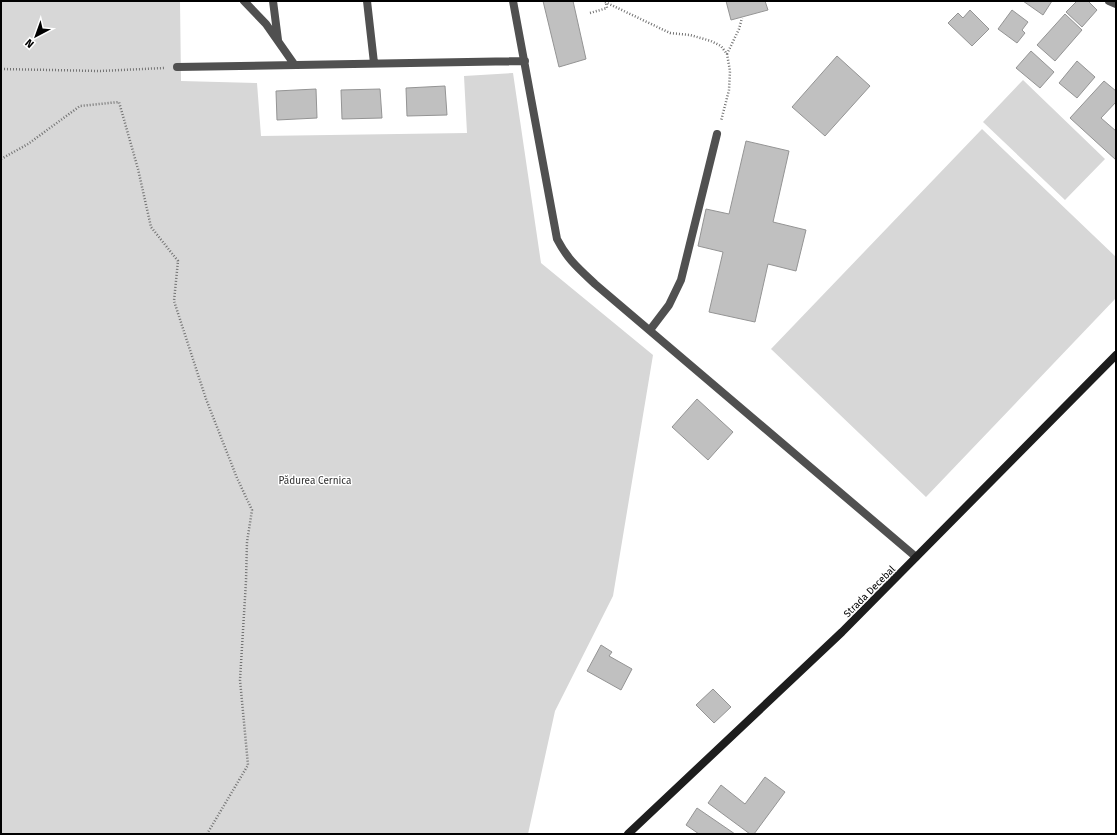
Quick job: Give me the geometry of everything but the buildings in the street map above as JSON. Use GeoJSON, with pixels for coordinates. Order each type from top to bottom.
{"type":"FeatureCollection","features":[{"type":"Feature","properties":{"kind":"main road","name":"Strada Decebal"},"geometry":{"type":"LineString","coordinates":[[628,834],[836,637],[1116,355]]}},
{"type":"Feature","properties":{"kind":"street"},"geometry":{"type":"LineString","coordinates":[[244,1],[266,24],[294,64]]}},
{"type":"Feature","properties":{"kind":"street"},"geometry":{"type":"LineString","coordinates":[[273,1],[279,42]]}},
{"type":"Feature","properties":{"kind":"street"},"geometry":{"type":"LineString","coordinates":[[367,1],[374,63]]}},
{"type":"Feature","properties":{"kind":"street"},"geometry":{"type":"LineString","coordinates":[[513,1],[557,239],[564,253],[575,265],[650,330],[916,558]]}},
{"type":"Feature","properties":{"kind":"street"},"geometry":{"type":"LineString","coordinates":[[1109,1],[1116,4]]}},
{"type":"Feature","properties":{"kind":"street"},"geometry":{"type":"LineString","coordinates":[[177,67],[294,64],[525,62]]}},
{"type":"Feature","properties":{"kind":"street"},"geometry":{"type":"LineString","coordinates":[[650,330],[669,305],[681,280],[717,134]]}},
{"type":"Feature","properties":{"kind":"path"},"geometry":{"type":"LineString","coordinates":[[590,13],[607,8],[605,2]]}},
{"type":"Feature","properties":{"kind":"path"},"geometry":{"type":"LineString","coordinates":[[605,2],[670,33],[690,35],[721,46],[727,54],[730,72],[729,90],[717,134]]}},
{"type":"Feature","properties":{"kind":"path"},"geometry":{"type":"LineString","coordinates":[[727,54],[739,29],[742,18]]}},
{"type":"Feature","properties":{"kind":"path"},"geometry":{"type":"LineString","coordinates":[[1,69],[100,71],[177,67]]}},
{"type":"Feature","properties":{"kind":"path"},"geometry":{"type":"LineString","coordinates":[[1,159],[28,144],[80,106],[119,102],[138,169],[151,227],[178,261],[174,300],[206,399],[237,478],[252,510],[247,542],[240,680],[248,765],[207,834]]}},
{"type":"Feature","properties":{"kind":"green space","name":"Pădurea Cernica"},"geometry":{"type":"Polygon","coordinates":[[[1,1],[180,1],[181,81],[257,83],[261,136],[467,133],[464,76],[513,73],[541,263],[653,355],[613,596],[555,711],[528,834],[1,834],[1,1]]]}},
{"type":"Feature","properties":{"kind":"green space"},"geometry":{"type":"Polygon","coordinates":[[[1023,80],[1105,159],[1065,200],[983,122],[1023,80]]]}},
{"type":"Feature","properties":{"kind":"green space"},"geometry":{"type":"Polygon","coordinates":[[[982,129],[1116,257],[1116,298],[926,497],[771,349],[982,129]]]}}]}
